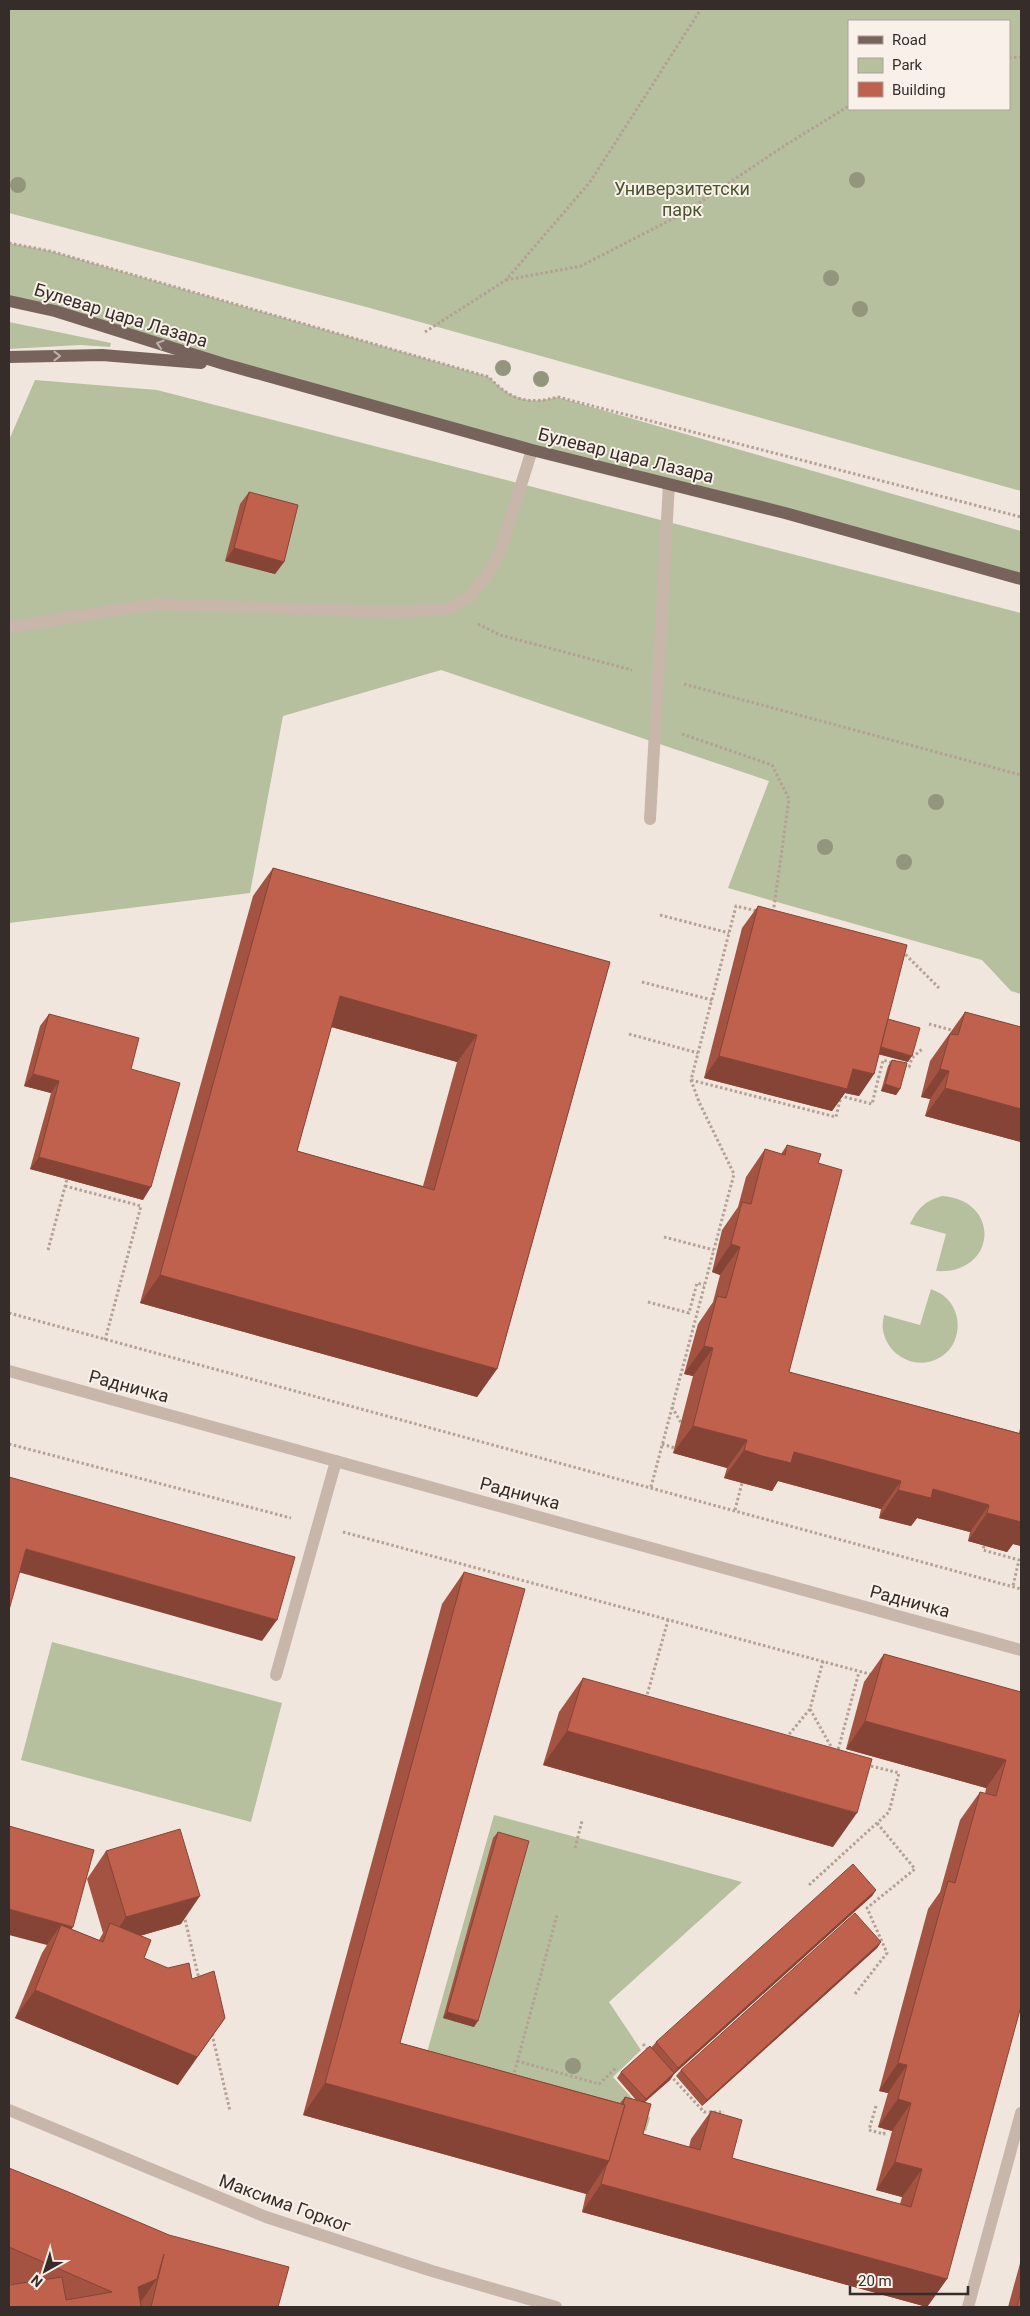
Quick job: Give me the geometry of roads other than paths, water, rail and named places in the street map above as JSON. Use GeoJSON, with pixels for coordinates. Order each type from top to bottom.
{"type":"FeatureCollection","features":[{"type":"Feature","properties":{"kind":"main road","name":"Булевар цара Лазара"},"geometry":{"type":"LineString","coordinates":[[9,300],[55,311],[224,364],[532,450],[786,513],[1021,579]]}},
{"type":"Feature","properties":{"kind":"main road","name":"Булевар цара Лазара"},"geometry":{"type":"LineString","coordinates":[[9,357],[102,356],[224,364]]}},
{"type":"Feature","properties":{"kind":"street"},"geometry":{"type":"LineString","coordinates":[[9,627],[157,604],[392,612],[448,609],[470,596],[492,566],[501,549],[532,450]]}},
{"type":"Feature","properties":{"kind":"street"},"geometry":{"type":"LineString","coordinates":[[650,819],[669,484]]}},
{"type":"Feature","properties":{"kind":"street","name":"Радничка"},"geometry":{"type":"LineString","coordinates":[[9,1371],[1021,1650]]}},
{"type":"Feature","properties":{"kind":"street"},"geometry":{"type":"LineString","coordinates":[[276,1675],[336,1461]]}},
{"type":"Feature","properties":{"kind":"street","name":"Максима Горког"},"geometry":{"type":"LineString","coordinates":[[9,2110],[266,2218],[432,2271],[556,2307]]}},
{"type":"Feature","properties":{"kind":"street"},"geometry":{"type":"LineString","coordinates":[[968,2307],[1021,2112]]}},
{"type":"Feature","properties":{"kind":"park label","name":"Универзитетски парк"},"geometry":{"type":"Point","coordinates":[682,198]}}]}
